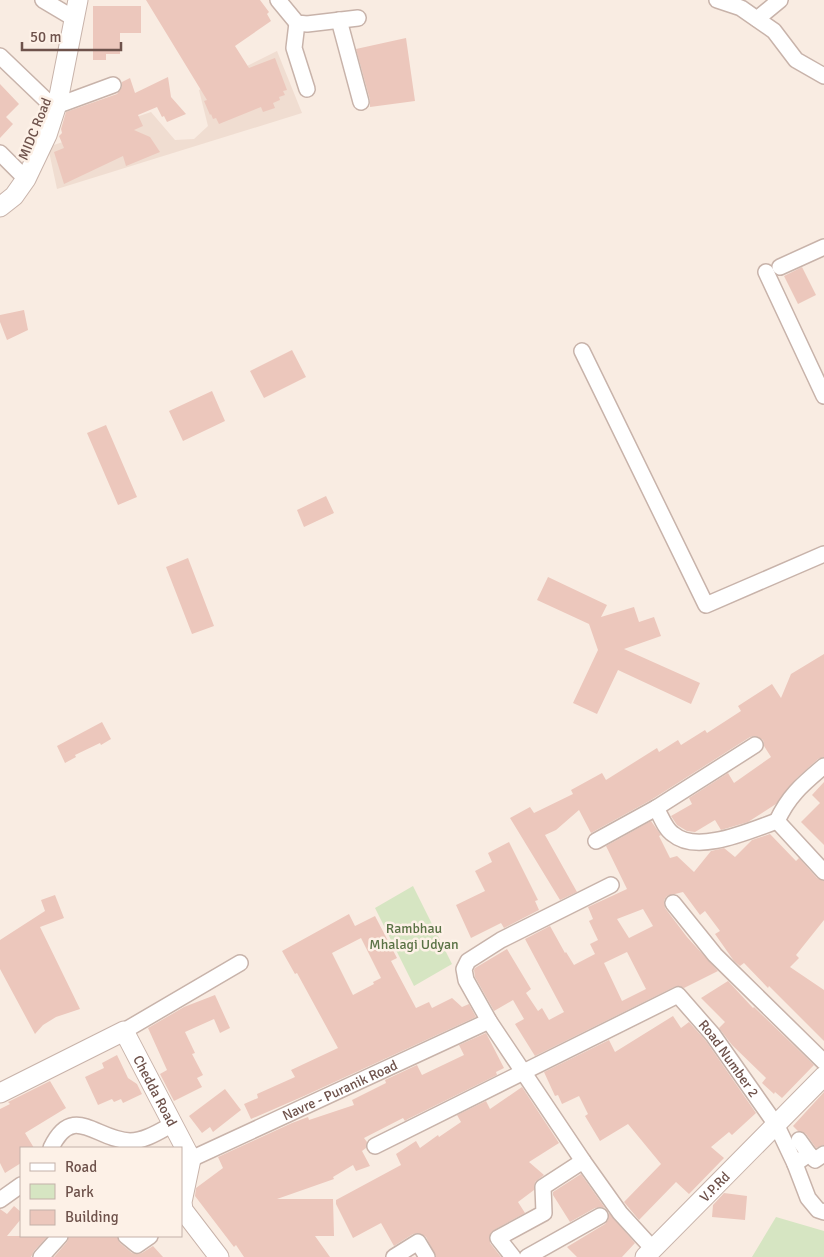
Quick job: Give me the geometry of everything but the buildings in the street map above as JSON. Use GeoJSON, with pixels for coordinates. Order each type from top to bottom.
{"type":"FeatureCollection","features":[{"type":"Feature","properties":{"kind":"street"},"geometry":{"type":"LineString","coordinates":[[44,0],[69,11]]}},
{"type":"Feature","properties":{"kind":"street","name":"MIDC Road"},"geometry":{"type":"LineString","coordinates":[[0,193],[22,175],[52,104],[69,11],[78,0]]}},
{"type":"Feature","properties":{"kind":"street"},"geometry":{"type":"LineString","coordinates":[[278,0],[297,23],[307,24],[358,18]]}},
{"type":"Feature","properties":{"kind":"street"},"geometry":{"type":"LineString","coordinates":[[717,0],[740,8],[774,31],[796,60],[824,76]]}},
{"type":"Feature","properties":{"kind":"street"},"geometry":{"type":"LineString","coordinates":[[757,19],[780,0]]}},
{"type":"Feature","properties":{"kind":"street"},"geometry":{"type":"LineString","coordinates":[[339,20],[360,102]]}},
{"type":"Feature","properties":{"kind":"street"},"geometry":{"type":"LineString","coordinates":[[297,23],[294,48],[307,88]]}},
{"type":"Feature","properties":{"kind":"street"},"geometry":{"type":"LineString","coordinates":[[0,56],[52,104],[113,85]]}},
{"type":"Feature","properties":{"kind":"street"},"geometry":{"type":"LineString","coordinates":[[0,153],[22,175],[14,196],[0,207]]}},
{"type":"Feature","properties":{"kind":"street"},"geometry":{"type":"LineString","coordinates":[[780,267],[824,247]]}},
{"type":"Feature","properties":{"kind":"street"},"geometry":{"type":"LineString","coordinates":[[766,272],[824,396]]}},
{"type":"Feature","properties":{"kind":"street"},"geometry":{"type":"LineString","coordinates":[[582,351],[706,605],[824,554]]}},
{"type":"Feature","properties":{"kind":"street"},"geometry":{"type":"LineString","coordinates":[[596,842],[656,808],[755,745]]}},
{"type":"Feature","properties":{"kind":"street"},"geometry":{"type":"LineString","coordinates":[[656,808],[671,833],[683,842],[730,839],[777,822],[794,793],[824,766]]}},
{"type":"Feature","properties":{"kind":"street"},"geometry":{"type":"LineString","coordinates":[[777,822],[824,872]]}},
{"type":"Feature","properties":{"kind":"street"},"geometry":{"type":"LineString","coordinates":[[611,885],[501,940],[468,961],[464,969],[466,980],[489,1021],[583,1161],[649,1253]]}},
{"type":"Feature","properties":{"kind":"street"},"geometry":{"type":"LineString","coordinates":[[673,903],[715,955],[824,1062]]}},
{"type":"Feature","properties":{"kind":"street"},"geometry":{"type":"LineString","coordinates":[[0,1093],[124,1031],[240,963]]}},
{"type":"Feature","properties":{"kind":"street","name":"Road Number 2"},"geometry":{"type":"LineString","coordinates":[[524,1072],[678,995],[713,1035],[777,1126]]}},
{"type":"Feature","properties":{"kind":"street","name":"Navre - Puranik Road"},"geometry":{"type":"LineString","coordinates":[[191,1159],[489,1021]]}},
{"type":"Feature","properties":{"kind":"street","name":"Chedda Road"},"geometry":{"type":"LineString","coordinates":[[124,1031],[191,1159]]}},
{"type":"Feature","properties":{"kind":"street"},"geometry":{"type":"LineString","coordinates":[[375,1146],[524,1072]]}},
{"type":"Feature","properties":{"kind":"street","name":"V.P.Rd"},"geometry":{"type":"LineString","coordinates":[[649,1253],[777,1126],[824,1076]]}},
{"type":"Feature","properties":{"kind":"street"},"geometry":{"type":"LineString","coordinates":[[52,1147],[58,1135],[65,1128],[79,1125],[114,1139],[131,1141],[146,1138],[173,1124]]}},
{"type":"Feature","properties":{"kind":"street"},"geometry":{"type":"LineString","coordinates":[[777,1126],[795,1164],[808,1198],[818,1210],[824,1212]]}},
{"type":"Feature","properties":{"kind":"street"},"geometry":{"type":"LineString","coordinates":[[795,1164],[816,1154],[799,1140]]}},
{"type":"Feature","properties":{"kind":"street"},"geometry":{"type":"LineString","coordinates":[[191,1159],[183,1195],[182,1211],[219,1257]]}},
{"type":"Feature","properties":{"kind":"street"},"geometry":{"type":"LineString","coordinates":[[513,1257],[498,1238],[544,1213],[543,1187],[583,1161]]}},
{"type":"Feature","properties":{"kind":"street"},"geometry":{"type":"LineString","coordinates":[[0,1200],[20,1186]]}},
{"type":"Feature","properties":{"kind":"street"},"geometry":{"type":"LineString","coordinates":[[527,1257],[600,1216]]}},
{"type":"Feature","properties":{"kind":"street"},"geometry":{"type":"LineString","coordinates":[[41,1257],[59,1237]]}},
{"type":"Feature","properties":{"kind":"street"},"geometry":{"type":"LineString","coordinates":[[127,1237],[137,1246],[149,1237]]}},
{"type":"Feature","properties":{"kind":"street"},"geometry":{"type":"LineString","coordinates":[[394,1257],[418,1242],[427,1257]]}},
{"type":"Feature","properties":{"kind":"shaded area"},"geometry":{"type":"Polygon","coordinates":[[[277,51],[302,113],[57,189],[48,147],[151,112],[175,140],[194,139],[208,126],[199,90],[277,51]]]}},
{"type":"Feature","properties":{"kind":"green space","name":"Rambhau Mhalagi Udyan"},"geometry":{"type":"Polygon","coordinates":[[[413,886],[452,964],[414,986],[375,908],[413,886]]]}},
{"type":"Feature","properties":{"kind":"green space"},"geometry":{"type":"Polygon","coordinates":[[[776,1217],[824,1231],[824,1257],[752,1257],[776,1217]]]}}]}
